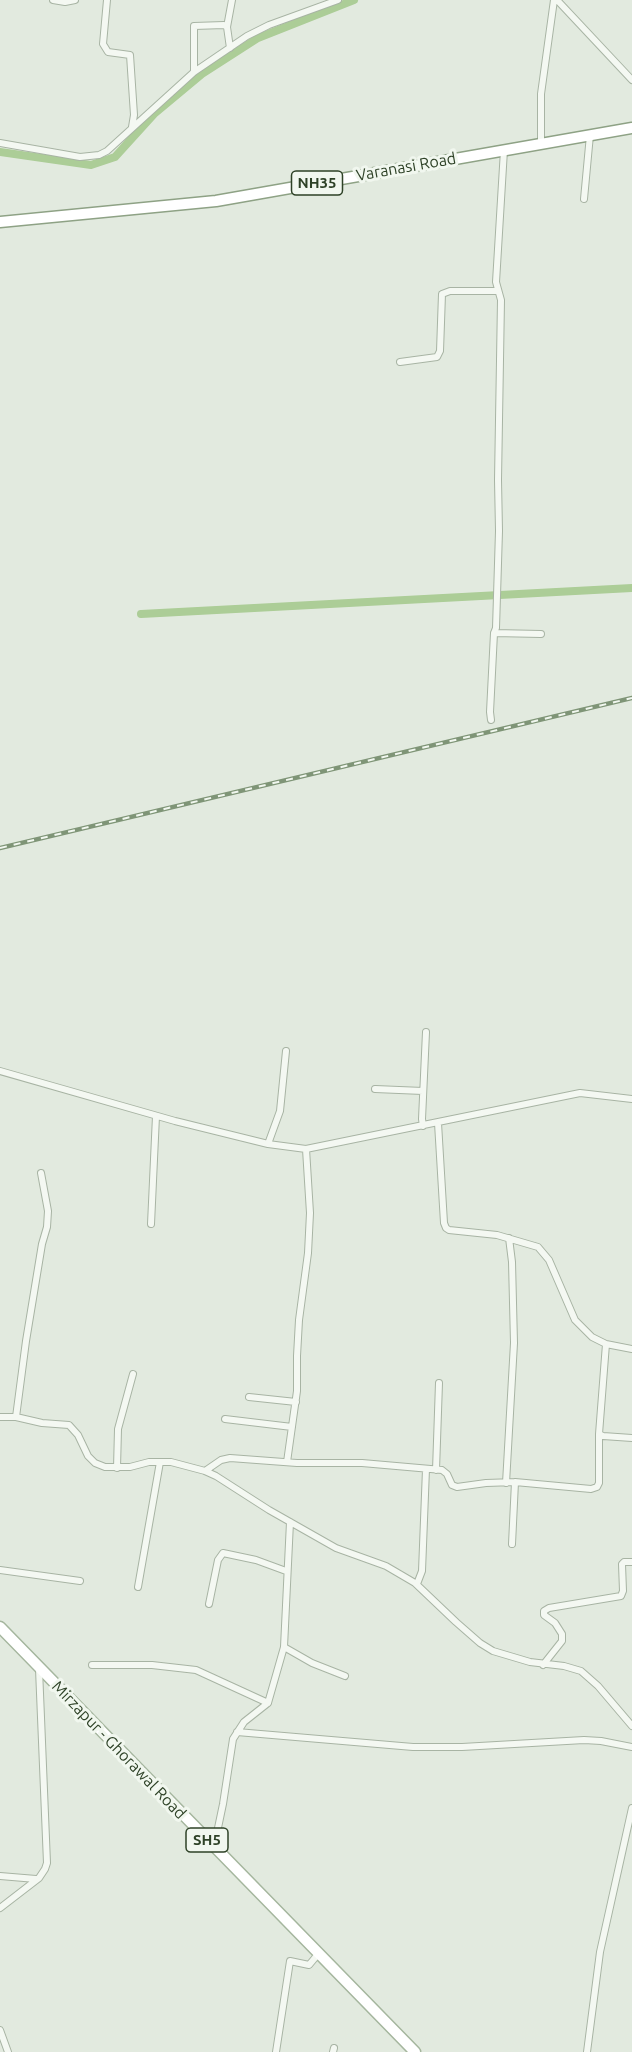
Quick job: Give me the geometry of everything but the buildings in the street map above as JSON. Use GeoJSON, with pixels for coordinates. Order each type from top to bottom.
{"type":"FeatureCollection","features":[{"type":"Feature","properties":{"kind":"main road","name":"Varanasi Road"},"geometry":{"type":"LineString","coordinates":[[0,222],[216,201],[632,128]]}},
{"type":"Feature","properties":{"kind":"main road","name":"Mirzapur - Ghorawal Road"},"geometry":{"type":"LineString","coordinates":[[0,1627],[415,2052]]}},
{"type":"Feature","properties":{"kind":"street"},"geometry":{"type":"LineString","coordinates":[[53,0],[65,2],[75,0]]}},
{"type":"Feature","properties":{"kind":"street"},"geometry":{"type":"LineString","coordinates":[[108,0],[103,44],[108,52],[130,55],[134,115],[132,127]]}},
{"type":"Feature","properties":{"kind":"street"},"geometry":{"type":"LineString","coordinates":[[230,48],[227,27],[232,0]]}},
{"type":"Feature","properties":{"kind":"street"},"geometry":{"type":"LineString","coordinates":[[0,143],[91,157],[107,151],[194,72],[258,29],[338,0]]}},
{"type":"Feature","properties":{"kind":"street"},"geometry":{"type":"LineString","coordinates":[[556,0],[632,81]]}},
{"type":"Feature","properties":{"kind":"street"},"geometry":{"type":"LineString","coordinates":[[541,144],[541,94],[556,0]]}},
{"type":"Feature","properties":{"kind":"street"},"geometry":{"type":"LineString","coordinates":[[194,72],[194,27],[216,25],[227,27]]}},
{"type":"Feature","properties":{"kind":"street"},"geometry":{"type":"LineString","coordinates":[[584,199],[590,135]]}},
{"type":"Feature","properties":{"kind":"street"},"geometry":{"type":"LineString","coordinates":[[491,720],[497,589],[501,300],[496,282],[504,150]]}},
{"type":"Feature","properties":{"kind":"street"},"geometry":{"type":"LineString","coordinates":[[400,362],[437,357],[440,351],[442,294],[450,291],[497,291]]}},
{"type":"Feature","properties":{"kind":"street"},"geometry":{"type":"LineString","coordinates":[[494,633],[541,634]]}},
{"type":"Feature","properties":{"kind":"street"},"geometry":{"type":"LineString","coordinates":[[422,1123],[426,1032]]}},
{"type":"Feature","properties":{"kind":"street"},"geometry":{"type":"LineString","coordinates":[[270,1141],[280,1111],[285,1051]]}},
{"type":"Feature","properties":{"kind":"street"},"geometry":{"type":"LineString","coordinates":[[0,1071],[156,1116],[306,1149],[422,1123],[438,1123],[580,1093],[632,1099]]}},
{"type":"Feature","properties":{"kind":"street"},"geometry":{"type":"LineString","coordinates":[[375,1089],[423,1091]]}},
{"type":"Feature","properties":{"kind":"street"},"geometry":{"type":"LineString","coordinates":[[151,1224],[156,1116]]}},
{"type":"Feature","properties":{"kind":"street"},"geometry":{"type":"LineString","coordinates":[[438,1123],[446,1228],[497,1234],[538,1247],[549,1260],[576,1320],[592,1337],[606,1344],[632,1349]]}},
{"type":"Feature","properties":{"kind":"street"},"geometry":{"type":"LineString","coordinates":[[287,1462],[296,1402],[299,1320],[308,1253],[310,1213],[306,1149]]}},
{"type":"Feature","properties":{"kind":"street"},"geometry":{"type":"LineString","coordinates":[[16,1417],[26,1341],[42,1244],[47,1227],[48,1211],[41,1173]]}},
{"type":"Feature","properties":{"kind":"street"},"geometry":{"type":"LineString","coordinates":[[506,1483],[514,1343],[512,1262],[509,1238]]}},
{"type":"Feature","properties":{"kind":"street"},"geometry":{"type":"LineString","coordinates":[[205,1471],[221,1460],[230,1458],[287,1462],[362,1463],[445,1471],[453,1487],[515,1482],[595,1489],[599,1483],[599,1434],[606,1344]]}},
{"type":"Feature","properties":{"kind":"street"},"geometry":{"type":"LineString","coordinates":[[117,1468],[118,1429],[133,1374]]}},
{"type":"Feature","properties":{"kind":"street"},"geometry":{"type":"LineString","coordinates":[[436,1470],[439,1383]]}},
{"type":"Feature","properties":{"kind":"street"},"geometry":{"type":"LineString","coordinates":[[249,1397],[296,1402]]}},
{"type":"Feature","properties":{"kind":"street"},"geometry":{"type":"LineString","coordinates":[[0,1417],[16,1417],[42,1423],[69,1425],[75,1429],[84,1450],[92,1461],[105,1467],[117,1468],[149,1462],[171,1462],[205,1471],[336,1548],[393,1569],[417,1584],[480,1643],[500,1654],[543,1665],[571,1668],[587,1675],[632,1726]]}},
{"type":"Feature","properties":{"kind":"street"},"geometry":{"type":"LineString","coordinates":[[225,1419],[291,1427]]}},
{"type":"Feature","properties":{"kind":"street"},"geometry":{"type":"LineString","coordinates":[[599,1434],[632,1438]]}},
{"type":"Feature","properties":{"kind":"street"},"geometry":{"type":"LineString","coordinates":[[138,1587],[160,1462]]}},
{"type":"Feature","properties":{"kind":"street"},"geometry":{"type":"LineString","coordinates":[[417,1584],[422,1571],[426,1469]]}},
{"type":"Feature","properties":{"kind":"street"},"geometry":{"type":"LineString","coordinates":[[512,1544],[515,1482]]}},
{"type":"Feature","properties":{"kind":"street"},"geometry":{"type":"LineString","coordinates":[[214,1848],[233,1739],[244,1722],[268,1702],[284,1647],[290,1522]]}},
{"type":"Feature","properties":{"kind":"street"},"geometry":{"type":"LineString","coordinates":[[209,1604],[218,1560],[223,1553],[256,1560],[286,1571]]}},
{"type":"Feature","properties":{"kind":"street"},"geometry":{"type":"LineString","coordinates":[[543,1665],[562,1641],[562,1634],[555,1623],[544,1615],[544,1611],[549,1608],[621,1596],[623,1591],[622,1564],[632,1562]]}},
{"type":"Feature","properties":{"kind":"street"},"geometry":{"type":"LineString","coordinates":[[0,1570],[80,1581]]}},
{"type":"Feature","properties":{"kind":"street"},"geometry":{"type":"LineString","coordinates":[[284,1647],[312,1663],[345,1676]]}},
{"type":"Feature","properties":{"kind":"street"},"geometry":{"type":"LineString","coordinates":[[92,1665],[152,1665],[196,1670],[268,1702]]}},
{"type":"Feature","properties":{"kind":"street"},"geometry":{"type":"LineString","coordinates":[[0,1908],[43,1874],[46,1863],[39,1667]]}},
{"type":"Feature","properties":{"kind":"street"},"geometry":{"type":"LineString","coordinates":[[237,1732],[412,1747],[462,1747],[584,1740],[632,1747]]}},
{"type":"Feature","properties":{"kind":"street"},"geometry":{"type":"LineString","coordinates":[[587,2052],[600,1952],[632,1808]]}},
{"type":"Feature","properties":{"kind":"street"},"geometry":{"type":"LineString","coordinates":[[0,1876],[36,1879]]}},
{"type":"Feature","properties":{"kind":"street"},"geometry":{"type":"LineString","coordinates":[[276,2052],[290,1961],[309,1965],[319,1953]]}},
{"type":"Feature","properties":{"kind":"street"},"geometry":{"type":"LineString","coordinates":[[0,2030],[8,2052]]}},
{"type":"Feature","properties":{"kind":"waterway"},"geometry":{"type":"LineString","coordinates":[[0,152],[91,165],[115,157],[154,114],[202,74],[258,38],[354,0]]}},
{"type":"Feature","properties":{"kind":"waterway"},"geometry":{"type":"LineString","coordinates":[[141,614],[632,588]]}},
{"type":"Feature","properties":{"kind":"railway"},"geometry":{"type":"LineString","coordinates":[[0,848],[632,698]]}}]}
